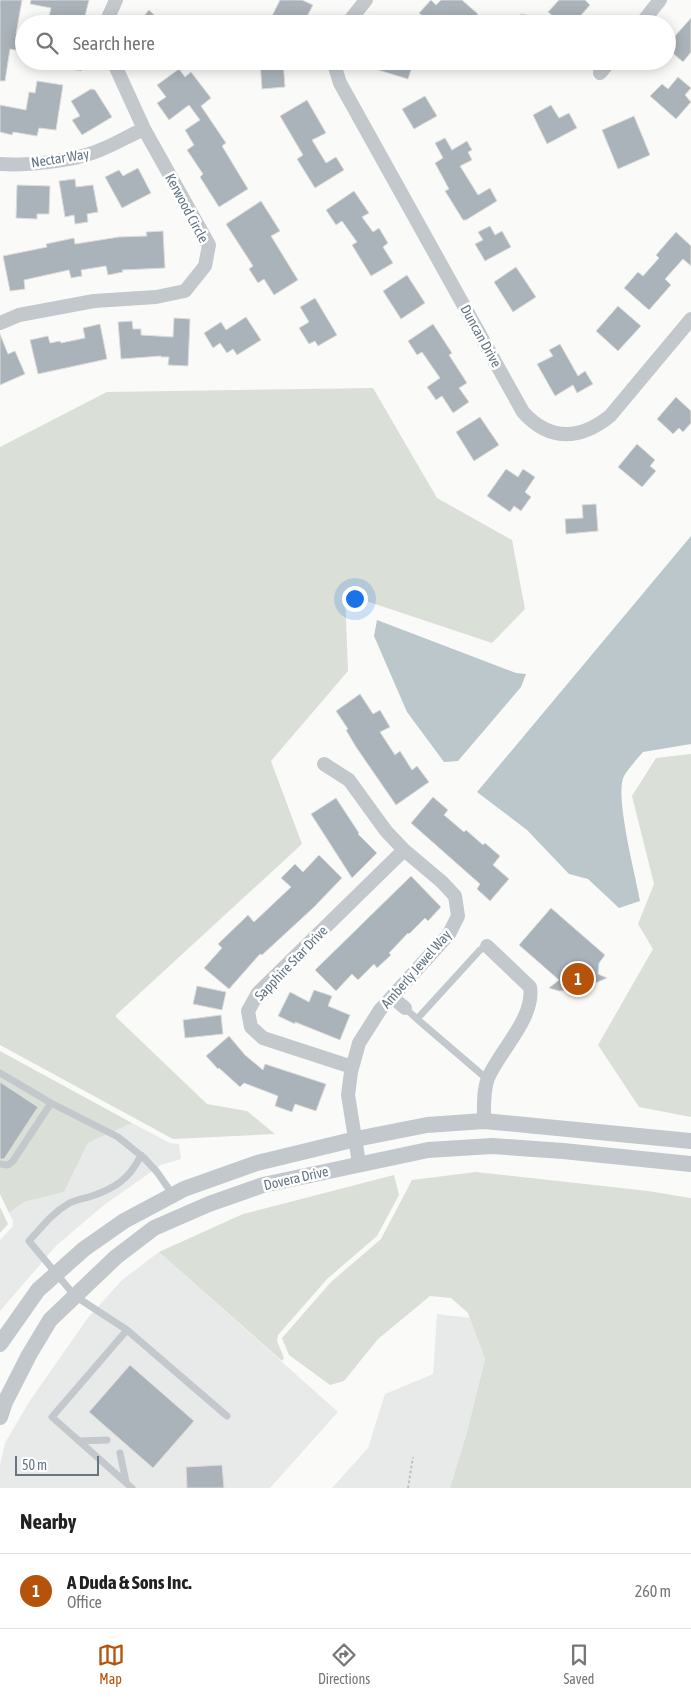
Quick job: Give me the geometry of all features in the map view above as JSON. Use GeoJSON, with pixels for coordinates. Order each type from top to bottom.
{"type":"FeatureCollection","features":[{"type":"Feature","properties":{"kind":"street"},"geometry":{"type":"LineString","coordinates":[[109,15],[116,0]]}},
{"type":"Feature","properties":{"kind":"street"},"geometry":{"type":"LineString","coordinates":[[354,15],[366,0]]}},
{"type":"Feature","properties":{"kind":"street"},"geometry":{"type":"LineString","coordinates":[[648,15],[660,0]]}},
{"type":"Feature","properties":{"kind":"street","name":"Kerwood Circle"},"geometry":{"type":"LineString","coordinates":[[0,323],[19,315],[94,301],[156,297],[185,291],[205,266],[209,246],[144,129],[118,70]]}},
{"type":"Feature","properties":{"kind":"street","name":"Duncan Drive"},"geometry":{"type":"LineString","coordinates":[[336,70],[340,83],[523,412],[533,423],[543,430],[558,434],[584,432],[597,427],[610,416],[691,319]]}},
{"type":"Feature","properties":{"kind":"street","name":"Nectar Way"},"geometry":{"type":"LineString","coordinates":[[0,164],[11,165],[69,159],[95,152],[144,129]]}},
{"type":"Feature","properties":{"kind":"street","name":"Amberly Jewel Way"},"geometry":{"type":"LineString","coordinates":[[324,764],[350,780],[386,831],[455,896],[458,916],[448,934],[380,1010],[359,1043],[352,1066],[348,1095],[359,1163]]}},
{"type":"Feature","properties":{"kind":"street","name":"Sapphire Star Drive"},"geometry":{"type":"LineString","coordinates":[[352,1066],[264,1038],[251,1026],[248,1011],[258,994],[404,850]]}},
{"type":"Feature","properties":{"kind":"street"},"geometry":{"type":"LineString","coordinates":[[484,1121],[487,1079],[527,1011],[531,996],[530,987],[486,946]]}},
{"type":"Feature","properties":{"kind":"street"},"geometry":{"type":"LineString","coordinates":[[392,997],[405,1008]]}},
{"type":"Feature","properties":{"kind":"street","name":"Dovera Drive"},"geometry":{"type":"LineString","coordinates":[[0,1344],[38,1290],[84,1249],[124,1221],[184,1189],[257,1163],[356,1138],[427,1125],[484,1121],[691,1141]]}},
{"type":"Feature","properties":{"kind":"street","name":"Dovera Drive"},"geometry":{"type":"LineString","coordinates":[[0,1417],[5,1402],[50,1320],[116,1257],[154,1228],[208,1204],[263,1185],[359,1163],[428,1150],[492,1146],[691,1164]]}},
{"type":"Feature","properties":{"kind":"lane"},"geometry":{"type":"LineString","coordinates":[[417,1019],[480,950],[486,946]]}},
{"type":"Feature","properties":{"kind":"lane"},"geometry":{"type":"LineString","coordinates":[[405,1008],[487,1079]]}},
{"type":"Feature","properties":{"kind":"lane"},"geometry":{"type":"LineString","coordinates":[[0,1073],[51,1104],[118,1137],[141,1155],[157,1172],[172,1195]]}},
{"type":"Feature","properties":{"kind":"lane"},"geometry":{"type":"LineString","coordinates":[[0,1164],[8,1165],[13,1161],[51,1104]]}},
{"type":"Feature","properties":{"kind":"lane"},"geometry":{"type":"LineString","coordinates":[[141,1155],[136,1166],[120,1184],[70,1203],[60,1209],[29,1241],[75,1296],[127,1330],[227,1416]]}},
{"type":"Feature","properties":{"kind":"lane"},"geometry":{"type":"LineString","coordinates":[[127,1330],[52,1417],[132,1488]]}},
{"type":"Feature","properties":{"kind":"lane"},"geometry":{"type":"LineString","coordinates":[[79,1441],[107,1440]]}},
{"type":"Feature","properties":{"kind":"lane"},"geometry":{"type":"LineString","coordinates":[[120,1453],[126,1482]]}},
{"type":"Feature","properties":{"kind":"path"},"geometry":{"type":"LineString","coordinates":[[408,1488],[412,1457]]}},
{"type":"Feature","properties":{"kind":"shaded area"},"geometry":{"type":"Polygon","coordinates":[[[373,388],[437,498],[512,540],[525,609],[492,643],[345,594],[348,671],[271,761],[302,844],[115,1016],[207,1104],[247,1111],[275,1134],[173,1139],[0,1045],[0,447],[107,392],[373,388]]]}},
{"type":"Feature","properties":{"kind":"shaded area"},"geometry":{"type":"Polygon","coordinates":[[[691,536],[691,744],[643,752],[624,776],[622,800],[624,818],[640,901],[619,908],[588,879],[569,874],[527,830],[477,792],[691,536]]]}},
{"type":"Feature","properties":{"kind":"shaded area"},"geometry":{"type":"Polygon","coordinates":[[[377,620],[516,673],[526,674],[521,687],[458,761],[444,762],[407,712],[374,636],[377,620]]]}},
{"type":"Feature","properties":{"kind":"shaded area"},"geometry":{"type":"Polygon","coordinates":[[[691,754],[691,1117],[639,1107],[598,1045],[653,949],[638,924],[654,884],[632,796],[656,758],[691,754]]]}},
{"type":"Feature","properties":{"kind":"shaded area"},"geometry":{"type":"Polygon","coordinates":[[[0,1051],[132,1123],[88,1143],[64,1192],[24,1202],[9,1213],[0,1194],[0,1051]]]}},
{"type":"Feature","properties":{"kind":"shaded area"},"geometry":{"type":"Polygon","coordinates":[[[132,1123],[170,1143],[179,1144],[181,1159],[161,1165],[104,1205],[57,1245],[0,1311],[0,1240],[13,1226],[9,1213],[24,1202],[64,1192],[88,1143],[132,1123]]]}},
{"type":"Feature","properties":{"kind":"shaded area"},"geometry":{"type":"Polygon","coordinates":[[[476,1172],[648,1191],[691,1198],[691,1488],[450,1488],[467,1432],[485,1359],[468,1313],[451,1298],[430,1296],[378,1339],[344,1381],[330,1385],[289,1355],[282,1338],[331,1282],[381,1239],[412,1180],[476,1172]]]}},
{"type":"Feature","properties":{"kind":"shaded area"},"geometry":{"type":"Polygon","coordinates":[[[394,1175],[399,1195],[377,1236],[327,1279],[278,1335],[277,1341],[284,1358],[282,1361],[159,1252],[243,1214],[394,1175]]]}},
{"type":"Feature","properties":{"kind":"shaded area"},"geometry":{"type":"Polygon","coordinates":[[[0,1207],[8,1224],[0,1233],[0,1207]]]}},
{"type":"Feature","properties":{"kind":"shaded area"},"geometry":{"type":"Polygon","coordinates":[[[159,1252],[338,1412],[270,1488],[0,1488],[0,1465],[5,1443],[29,1402],[87,1319],[122,1280],[159,1252]]]}},
{"type":"Feature","properties":{"kind":"shaded area"},"geometry":{"type":"Polygon","coordinates":[[[437,1314],[470,1318],[485,1359],[467,1432],[450,1488],[332,1488],[368,1448],[385,1394],[433,1374],[437,1314]]]}},
{"type":"Feature","properties":{"kind":"building"},"geometry":{"type":"Polygon","coordinates":[[[0,0],[22,0],[19,15],[15,15],[15,50],[10,49],[5,81],[0,81],[0,0]]]}},
{"type":"Feature","properties":{"kind":"building"},"geometry":{"type":"Polygon","coordinates":[[[31,0],[89,0],[85,15],[49,15],[51,8],[30,4],[31,0]]]}},
{"type":"Feature","properties":{"kind":"building"},"geometry":{"type":"Polygon","coordinates":[[[280,0],[302,0],[313,5],[308,15],[272,15],[280,0]]]}},
{"type":"Feature","properties":{"kind":"building"},"geometry":{"type":"Polygon","coordinates":[[[431,0],[436,5],[441,0],[462,0],[478,14],[421,15],[419,13],[431,0]]]}},
{"type":"Feature","properties":{"kind":"building"},"geometry":{"type":"Polygon","coordinates":[[[559,0],[585,0],[590,5],[581,15],[552,15],[548,12],[559,0]]]}},
{"type":"Feature","properties":{"kind":"building"},"geometry":{"type":"Polygon","coordinates":[[[149,10],[154,15],[145,15],[149,10]]]}},
{"type":"Feature","properties":{"kind":"building"},"geometry":{"type":"Polygon","coordinates":[[[691,18],[691,52],[683,62],[676,56],[676,35],[691,18]]]}},
{"type":"Feature","properties":{"kind":"building"},"geometry":{"type":"Polygon","coordinates":[[[178,70],[185,77],[191,72],[211,98],[201,106],[226,143],[222,146],[248,189],[219,207],[200,177],[203,174],[187,150],[194,145],[185,130],[200,120],[189,105],[169,120],[157,103],[166,97],[157,85],[178,70]]]}},
{"type":"Feature","properties":{"kind":"building"},"geometry":{"type":"Polygon","coordinates":[[[261,70],[284,70],[285,87],[262,89],[261,70]]]}},
{"type":"Feature","properties":{"kind":"building"},"geometry":{"type":"Polygon","coordinates":[[[378,70],[411,70],[408,79],[378,70]]]}},
{"type":"Feature","properties":{"kind":"building"},"geometry":{"type":"Polygon","coordinates":[[[678,77],[691,88],[685,95],[691,102],[676,119],[650,96],[662,84],[668,89],[678,77]]]}},
{"type":"Feature","properties":{"kind":"building"},"geometry":{"type":"Polygon","coordinates":[[[37,81],[63,85],[56,130],[39,128],[37,136],[13,132],[12,135],[0,132],[0,105],[26,110],[29,92],[35,93],[37,81]]]}},
{"type":"Feature","properties":{"kind":"building"},"geometry":{"type":"Polygon","coordinates":[[[91,89],[95,90],[112,117],[82,135],[72,120],[80,116],[71,101],[91,89]]]}},
{"type":"Feature","properties":{"kind":"building"},"geometry":{"type":"Polygon","coordinates":[[[425,96],[437,116],[414,129],[402,109],[425,96]]]}},
{"type":"Feature","properties":{"kind":"building"},"geometry":{"type":"Polygon","coordinates":[[[307,100],[326,133],[312,140],[326,163],[336,157],[344,170],[315,188],[297,159],[303,155],[280,116],[307,100]]]}},
{"type":"Feature","properties":{"kind":"building"},"geometry":{"type":"Polygon","coordinates":[[[551,105],[559,118],[569,113],[577,128],[547,144],[533,115],[551,105]]]}},
{"type":"Feature","properties":{"kind":"building"},"geometry":{"type":"Polygon","coordinates":[[[634,116],[650,155],[618,169],[602,130],[634,116]]]}},
{"type":"Feature","properties":{"kind":"building"},"geometry":{"type":"Polygon","coordinates":[[[445,138],[452,150],[467,141],[472,150],[468,152],[472,160],[460,166],[478,195],[490,188],[497,201],[466,220],[463,220],[445,191],[449,189],[435,163],[443,158],[435,143],[445,138]]]}},
{"type":"Feature","properties":{"kind":"building"},"geometry":{"type":"Polygon","coordinates":[[[138,168],[151,193],[122,208],[105,177],[119,170],[123,176],[138,168]]]}},
{"type":"Feature","properties":{"kind":"building"},"geometry":{"type":"Polygon","coordinates":[[[75,179],[76,187],[93,185],[98,212],[87,214],[88,222],[75,224],[74,215],[65,217],[59,181],[75,179]]]}},
{"type":"Feature","properties":{"kind":"building"},"geometry":{"type":"Polygon","coordinates":[[[17,185],[50,186],[49,214],[37,214],[37,219],[16,218],[17,185]]]}},
{"type":"Feature","properties":{"kind":"building"},"geometry":{"type":"Polygon","coordinates":[[[354,191],[369,213],[362,217],[373,232],[379,228],[388,243],[383,247],[393,263],[371,276],[352,245],[357,242],[342,221],[336,225],[326,210],[354,191]]]}},
{"type":"Feature","properties":{"kind":"building"},"geometry":{"type":"Polygon","coordinates":[[[261,201],[280,231],[271,236],[298,280],[274,295],[264,279],[258,283],[249,269],[253,266],[226,224],[261,201]]]}},
{"type":"Feature","properties":{"kind":"building"},"geometry":{"type":"Polygon","coordinates":[[[490,226],[495,235],[502,231],[511,247],[485,261],[475,244],[483,240],[478,232],[490,226]]]}},
{"type":"Feature","properties":{"kind":"building"},"geometry":{"type":"Polygon","coordinates":[[[163,231],[165,268],[122,270],[123,272],[108,275],[106,266],[81,270],[82,276],[71,278],[69,270],[24,280],[25,289],[10,291],[3,256],[47,247],[46,244],[74,238],[75,244],[119,237],[147,236],[146,232],[163,231]]]}},
{"type":"Feature","properties":{"kind":"building"},"geometry":{"type":"Polygon","coordinates":[[[676,232],[691,246],[691,266],[683,259],[665,279],[671,285],[649,310],[624,288],[638,272],[643,276],[659,258],[656,255],[676,232]]]}},
{"type":"Feature","properties":{"kind":"building"},"geometry":{"type":"Polygon","coordinates":[[[516,267],[536,297],[513,312],[494,282],[516,267]]]}},
{"type":"Feature","properties":{"kind":"building"},"geometry":{"type":"Polygon","coordinates":[[[407,275],[425,303],[401,319],[383,291],[407,275]]]}},
{"type":"Feature","properties":{"kind":"building"},"geometry":{"type":"Polygon","coordinates":[[[315,298],[337,335],[318,346],[315,341],[309,344],[299,328],[309,322],[300,307],[315,298]]]}},
{"type":"Feature","properties":{"kind":"building"},"geometry":{"type":"Polygon","coordinates":[[[618,306],[641,326],[618,351],[596,331],[618,306]]]}},
{"type":"Feature","properties":{"kind":"building"},"geometry":{"type":"Polygon","coordinates":[[[246,317],[261,340],[237,355],[233,349],[227,353],[220,343],[213,348],[204,333],[221,322],[226,330],[246,317]]]}},
{"type":"Feature","properties":{"kind":"building"},"geometry":{"type":"Polygon","coordinates":[[[174,318],[190,319],[188,366],[168,365],[169,357],[161,356],[121,359],[118,322],[132,321],[133,329],[141,329],[141,335],[173,337],[174,318]]]}},
{"type":"Feature","properties":{"kind":"building"},"geometry":{"type":"Polygon","coordinates":[[[100,324],[107,359],[38,374],[30,340],[48,336],[50,343],[60,341],[61,343],[85,338],[83,328],[100,324]]]}},
{"type":"Feature","properties":{"kind":"building"},"geometry":{"type":"Polygon","coordinates":[[[433,324],[452,353],[449,355],[467,383],[459,388],[469,402],[453,413],[442,396],[436,400],[427,387],[440,378],[422,352],[417,355],[408,341],[433,324]]]}},
{"type":"Feature","properties":{"kind":"building"},"geometry":{"type":"Polygon","coordinates":[[[0,334],[8,354],[15,351],[25,374],[0,385],[0,334]]]}},
{"type":"Feature","properties":{"kind":"building"},"geometry":{"type":"Polygon","coordinates":[[[560,344],[578,376],[585,371],[593,384],[577,393],[573,385],[555,396],[537,364],[553,356],[549,350],[560,344]]]}},
{"type":"Feature","properties":{"kind":"building"},"geometry":{"type":"Polygon","coordinates":[[[676,397],[691,411],[691,423],[683,432],[679,428],[673,434],[657,419],[676,397]]]}},
{"type":"Feature","properties":{"kind":"building"},"geometry":{"type":"Polygon","coordinates":[[[480,417],[499,445],[474,461],[456,432],[480,417]]]}},
{"type":"Feature","properties":{"kind":"building"},"geometry":{"type":"Polygon","coordinates":[[[637,444],[655,460],[650,466],[656,471],[642,487],[618,467],[637,444]]]}},
{"type":"Feature","properties":{"kind":"building"},"geometry":{"type":"Polygon","coordinates":[[[506,469],[518,477],[523,469],[535,477],[525,492],[531,497],[521,511],[514,506],[510,512],[487,496],[506,469]]]}},
{"type":"Feature","properties":{"kind":"building"},"geometry":{"type":"Polygon","coordinates":[[[596,504],[598,531],[566,534],[565,519],[583,518],[582,505],[596,504]]]}},
{"type":"Feature","properties":{"kind":"building"},"geometry":{"type":"Polygon","coordinates":[[[360,694],[373,714],[380,710],[390,727],[380,732],[395,755],[400,751],[412,770],[417,766],[429,782],[396,805],[356,747],[346,730],[348,729],[336,711],[360,694]]]}},
{"type":"Feature","properties":{"kind":"building"},"geometry":{"type":"Polygon","coordinates":[[[433,797],[448,810],[444,815],[464,832],[466,830],[483,845],[485,843],[500,856],[493,865],[509,879],[490,901],[477,889],[480,884],[411,823],[433,797]]]}},
{"type":"Feature","properties":{"kind":"building"},"geometry":{"type":"Polygon","coordinates":[[[336,798],[358,834],[377,853],[352,878],[311,814],[336,798]]]}},
{"type":"Feature","properties":{"kind":"building"},"geometry":{"type":"Polygon","coordinates":[[[319,855],[342,878],[313,908],[262,955],[260,954],[229,989],[204,968],[222,948],[218,944],[248,915],[254,922],[291,887],[281,878],[295,864],[303,872],[319,855]]]}},
{"type":"Feature","properties":{"kind":"building"},"geometry":{"type":"Polygon","coordinates":[[[411,876],[441,907],[428,921],[425,918],[408,933],[389,953],[391,955],[377,968],[374,964],[358,980],[352,974],[336,991],[315,970],[411,876]]]}},
{"type":"Feature","properties":{"kind":"building"},"geometry":{"type":"Polygon","coordinates":[[[551,908],[605,955],[599,963],[598,974],[607,978],[586,987],[588,993],[574,994],[573,990],[559,991],[549,988],[559,980],[519,945],[551,908]]]}},
{"type":"Feature","properties":{"kind":"building"},"geometry":{"type":"Polygon","coordinates":[[[197,986],[226,992],[222,1010],[193,1004],[197,986]]]}},
{"type":"Feature","properties":{"kind":"building"},"geometry":{"type":"Polygon","coordinates":[[[314,990],[332,996],[328,1006],[350,1015],[340,1040],[278,1016],[290,992],[309,1002],[314,990]]]}},
{"type":"Feature","properties":{"kind":"building"},"geometry":{"type":"Polygon","coordinates":[[[221,1015],[223,1034],[185,1038],[183,1020],[221,1015]]]}},
{"type":"Feature","properties":{"kind":"building"},"geometry":{"type":"Polygon","coordinates":[[[229,1036],[245,1055],[263,1070],[265,1064],[326,1084],[316,1111],[295,1104],[292,1112],[275,1106],[278,1096],[244,1083],[240,1087],[218,1069],[206,1056],[229,1036]]]}},
{"type":"Feature","properties":{"kind":"building"},"geometry":{"type":"Polygon","coordinates":[[[0,1082],[38,1107],[4,1159],[0,1159],[0,1082]]]}},
{"type":"Feature","properties":{"kind":"building"},"geometry":{"type":"Polygon","coordinates":[[[130,1365],[194,1421],[153,1468],[89,1412],[130,1365]]]}},
{"type":"Feature","properties":{"kind":"building"},"geometry":{"type":"Polygon","coordinates":[[[222,1465],[224,1488],[187,1488],[186,1467],[222,1465]]]}},
{"type":"Feature","properties":{"kind":"place","name":"A Duda & Sons Inc."},"geometry":{"type":"Point","coordinates":[578,979]}}]}
